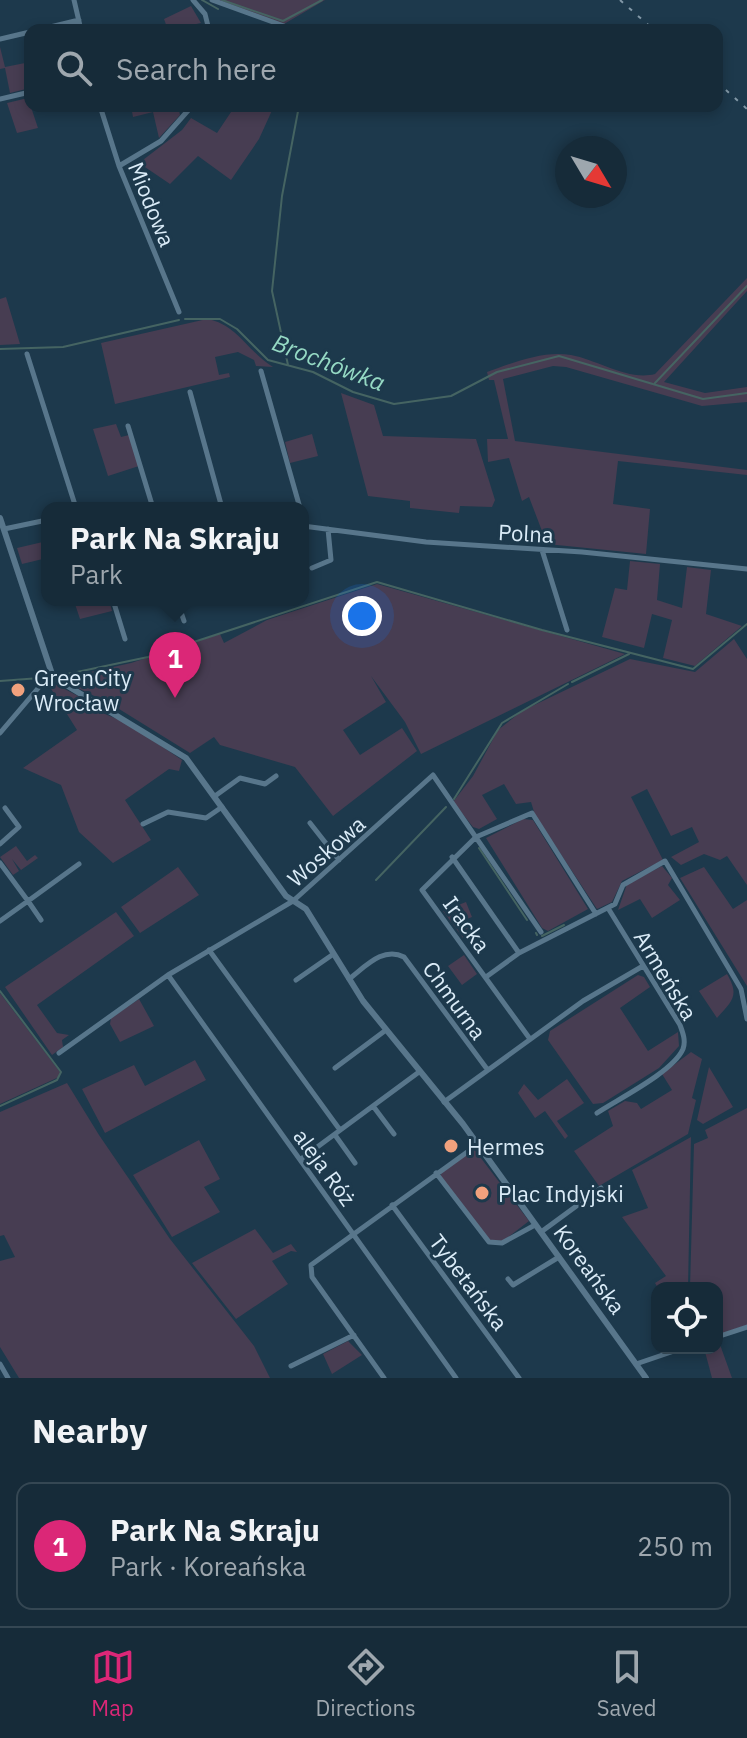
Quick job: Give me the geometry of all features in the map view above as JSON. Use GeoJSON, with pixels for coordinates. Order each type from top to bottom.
{"type":"FeatureCollection","features":[{"type":"Feature","properties":{"kind":"street"},"geometry":{"type":"LineString","coordinates":[[74,0],[80,24]]}},
{"type":"Feature","properties":{"kind":"street"},"geometry":{"type":"LineString","coordinates":[[193,0],[205,14],[208,24]]}},
{"type":"Feature","properties":{"kind":"street"},"geometry":{"type":"LineString","coordinates":[[212,0],[278,24]]}},
{"type":"Feature","properties":{"kind":"street"},"geometry":{"type":"LineString","coordinates":[[63,24],[79,20]]}},
{"type":"Feature","properties":{"kind":"street"},"geometry":{"type":"LineString","coordinates":[[0,39],[24,33]]}},
{"type":"Feature","properties":{"kind":"street"},"geometry":{"type":"LineString","coordinates":[[0,99],[24,93]]}},
{"type":"Feature","properties":{"kind":"street","name":"Miodowa"},"geometry":{"type":"LineString","coordinates":[[102,112],[119,166],[179,312]]}},
{"type":"Feature","properties":{"kind":"street"},"geometry":{"type":"LineString","coordinates":[[119,166],[161,141],[187,112]]}},
{"type":"Feature","properties":{"kind":"street"},"geometry":{"type":"LineString","coordinates":[[27,354],[74,502]]}},
{"type":"Feature","properties":{"kind":"street"},"geometry":{"type":"LineString","coordinates":[[261,371],[298,502]]}},
{"type":"Feature","properties":{"kind":"street"},"geometry":{"type":"LineString","coordinates":[[190,392],[220,502]]}},
{"type":"Feature","properties":{"kind":"street"},"geometry":{"type":"LineString","coordinates":[[128,426],[151,502]]}},
{"type":"Feature","properties":{"kind":"street"},"geometry":{"type":"LineString","coordinates":[[0,518],[51,673],[0,733]]}},
{"type":"Feature","properties":{"kind":"street"},"geometry":{"type":"LineString","coordinates":[[4,529],[41,521]]}},
{"type":"Feature","properties":{"kind":"street","name":"Polna"},"geometry":{"type":"LineString","coordinates":[[309,527],[426,542],[747,569]]}},
{"type":"Feature","properties":{"kind":"street"},"geometry":{"type":"LineString","coordinates":[[312,568],[331,560],[328,529]]}},
{"type":"Feature","properties":{"kind":"street"},"geometry":{"type":"LineString","coordinates":[[542,550],[567,630]]}},
{"type":"Feature","properties":{"kind":"street"},"geometry":{"type":"LineString","coordinates":[[115,606],[125,639]]}},
{"type":"Feature","properties":{"kind":"street"},"geometry":{"type":"LineString","coordinates":[[179,606],[184,621]]}},
{"type":"Feature","properties":{"kind":"street","name":"Koreańska"},"geometry":{"type":"LineString","coordinates":[[51,673],[57,682],[186,758],[293,901],[309,913],[349,979],[477,1145],[646,1378]]}},
{"type":"Feature","properties":{"kind":"street","name":"Woskowa"},"geometry":{"type":"LineString","coordinates":[[59,1053],[168,975],[293,901],[433,775],[476,837]]}},
{"type":"Feature","properties":{"kind":"street"},"geometry":{"type":"LineString","coordinates":[[215,796],[240,778],[265,784],[276,776]]}},
{"type":"Feature","properties":{"kind":"street"},"geometry":{"type":"LineString","coordinates":[[143,824],[168,812],[206,818],[222,807]]}},
{"type":"Feature","properties":{"kind":"street"},"geometry":{"type":"LineString","coordinates":[[0,844],[19,827],[5,808]]}},
{"type":"Feature","properties":{"kind":"street","name":"Iracka"},"geometry":{"type":"LineString","coordinates":[[530,1039],[422,890],[452,857],[476,837],[532,813],[596,914]]}},
{"type":"Feature","properties":{"kind":"street"},"geometry":{"type":"LineString","coordinates":[[310,823],[339,860]]}},
{"type":"Feature","properties":{"kind":"street"},"geometry":{"type":"LineString","coordinates":[[476,837],[541,932]]}},
{"type":"Feature","properties":{"kind":"street"},"geometry":{"type":"LineString","coordinates":[[452,857],[519,953]]}},
{"type":"Feature","properties":{"kind":"street"},"geometry":{"type":"LineString","coordinates":[[486,977],[519,953],[615,904],[623,885],[665,861],[741,989],[747,1019]]}},
{"type":"Feature","properties":{"kind":"street"},"geometry":{"type":"LineString","coordinates":[[0,863],[41,920]]}},
{"type":"Feature","properties":{"kind":"street"},"geometry":{"type":"LineString","coordinates":[[0,921],[79,864]]}},
{"type":"Feature","properties":{"kind":"street","name":"Armeńska"},"geometry":{"type":"LineString","coordinates":[[597,1113],[662,1072],[682,1052],[684,1042],[680,1025],[608,908]]}},
{"type":"Feature","properties":{"kind":"street"},"geometry":{"type":"LineString","coordinates":[[209,950],[338,1132],[355,1163]]}},
{"type":"Feature","properties":{"kind":"street","name":"Chmurna"},"geometry":{"type":"LineString","coordinates":[[349,979],[380,955],[389,953],[404,957],[487,1069],[444,1102]]}},
{"type":"Feature","properties":{"kind":"street"},"geometry":{"type":"LineString","coordinates":[[296,980],[332,955]]}},
{"type":"Feature","properties":{"kind":"street"},"geometry":{"type":"LineString","coordinates":[[487,1069],[590,996],[643,966]]}},
{"type":"Feature","properties":{"kind":"street","name":"aleja Róż"},"geometry":{"type":"LineString","coordinates":[[168,975],[456,1378]]}},
{"type":"Feature","properties":{"kind":"street"},"geometry":{"type":"LineString","coordinates":[[335,1068],[386,1030]]}},
{"type":"Feature","properties":{"kind":"street"},"geometry":{"type":"LineString","coordinates":[[301,1160],[419,1072]]}},
{"type":"Feature","properties":{"kind":"street"},"geometry":{"type":"LineString","coordinates":[[373,1106],[394,1134]]}},
{"type":"Feature","properties":{"kind":"street"},"geometry":{"type":"LineString","coordinates":[[384,1378],[312,1277],[310,1269],[315,1262],[477,1145]]}},
{"type":"Feature","properties":{"kind":"street"},"geometry":{"type":"LineString","coordinates":[[436,1173],[489,1242],[502,1243],[535,1225]]}},
{"type":"Feature","properties":{"kind":"street"},"geometry":{"type":"LineString","coordinates":[[541,1232],[601,1188]]}},
{"type":"Feature","properties":{"kind":"street","name":"Tybetańska"},"geometry":{"type":"LineString","coordinates":[[392,1205],[519,1378]]}},
{"type":"Feature","properties":{"kind":"street"},"geometry":{"type":"LineString","coordinates":[[508,1279],[513,1285],[559,1257]]}},
{"type":"Feature","properties":{"kind":"street"},"geometry":{"type":"LineString","coordinates":[[723,1335],[747,1327]]}},
{"type":"Feature","properties":{"kind":"street"},"geometry":{"type":"LineString","coordinates":[[291,1366],[354,1335]]}},
{"type":"Feature","properties":{"kind":"street"},"geometry":{"type":"LineString","coordinates":[[636,1364],[665,1354]]}},
{"type":"Feature","properties":{"kind":"street"},"geometry":{"type":"LineString","coordinates":[[0,1364],[8,1378]]}},
{"type":"Feature","properties":{"kind":"shaded area"},"geometry":{"type":"Polygon","coordinates":[[[218,0],[325,0],[284,24],[218,0]]]}},
{"type":"Feature","properties":{"kind":"shaded area"},"geometry":{"type":"Polygon","coordinates":[[[191,6],[201,23],[166,24],[164,19],[191,6]]]}},
{"type":"Feature","properties":{"kind":"shaded area"},"geometry":{"type":"Polygon","coordinates":[[[0,47],[5,67],[24,63],[24,90],[10,93],[5,68],[0,69],[0,47]]]}},
{"type":"Feature","properties":{"kind":"shaded area"},"geometry":{"type":"Polygon","coordinates":[[[24,99],[24,112],[33,112],[38,128],[17,133],[7,103],[24,99]]]}},
{"type":"Feature","properties":{"kind":"shaded area"},"geometry":{"type":"Polygon","coordinates":[[[132,112],[153,112],[133,117],[132,112]]]}},
{"type":"Feature","properties":{"kind":"shaded area"},"geometry":{"type":"Polygon","coordinates":[[[153,112],[179,112],[180,115],[159,138],[153,112]]]}},
{"type":"Feature","properties":{"kind":"shaded area"},"geometry":{"type":"Polygon","coordinates":[[[231,112],[271,112],[259,139],[231,180],[198,156],[170,184],[139,163],[182,130],[191,118],[217,133],[231,112]]]}},
{"type":"Feature","properties":{"kind":"shaded area"},"geometry":{"type":"Polygon","coordinates":[[[747,278],[747,291],[664,382],[705,393],[747,387],[747,402],[702,406],[566,367],[553,366],[503,379],[515,441],[747,470],[747,475],[618,461],[613,504],[650,509],[646,554],[547,544],[529,497],[522,501],[509,458],[488,462],[487,439],[508,439],[494,380],[489,380],[487,372],[528,358],[561,354],[634,375],[655,374],[747,278]]]}},
{"type":"Feature","properties":{"kind":"shaded area"},"geometry":{"type":"Polygon","coordinates":[[[6,297],[20,344],[0,345],[0,299],[6,297]]]}},
{"type":"Feature","properties":{"kind":"shaded area"},"geometry":{"type":"Polygon","coordinates":[[[207,319],[227,327],[273,367],[256,366],[254,360],[238,352],[215,357],[219,375],[229,373],[230,377],[115,404],[101,343],[207,319]]]}},
{"type":"Feature","properties":{"kind":"shaded area"},"geometry":{"type":"Polygon","coordinates":[[[341,393],[374,405],[383,436],[476,439],[495,500],[492,507],[460,506],[459,513],[410,508],[410,501],[368,496],[341,393]]]}},
{"type":"Feature","properties":{"kind":"shaded area"},"geometry":{"type":"Polygon","coordinates":[[[116,424],[121,437],[129,435],[139,466],[108,476],[93,429],[116,424]]]}},
{"type":"Feature","properties":{"kind":"shaded area"},"geometry":{"type":"Polygon","coordinates":[[[312,434],[318,456],[290,463],[285,442],[312,434]]]}},
{"type":"Feature","properties":{"kind":"shaded area"},"geometry":{"type":"Polygon","coordinates":[[[41,542],[41,559],[22,564],[17,548],[41,542]]]}},
{"type":"Feature","properties":{"kind":"shaded area"},"geometry":{"type":"Polygon","coordinates":[[[630,561],[660,564],[657,600],[682,608],[687,567],[711,570],[706,614],[742,626],[695,666],[663,658],[672,620],[652,614],[644,648],[602,637],[615,588],[627,590],[630,561]]]}},
{"type":"Feature","properties":{"kind":"shaded area"},"geometry":{"type":"Polygon","coordinates":[[[377,584],[625,654],[421,754],[405,722],[371,676],[386,702],[343,730],[360,755],[402,728],[417,751],[333,816],[295,767],[220,745],[214,737],[190,753],[111,704],[59,679],[131,663],[220,634],[224,643],[267,620],[377,584]]]}},
{"type":"Feature","properties":{"kind":"shaded area"},"geometry":{"type":"Polygon","coordinates":[[[76,606],[111,606],[112,611],[80,619],[76,606]]]}},
{"type":"Feature","properties":{"kind":"shaded area"},"geometry":{"type":"Polygon","coordinates":[[[734,639],[747,659],[747,885],[727,856],[720,860],[704,854],[681,865],[671,857],[699,842],[692,827],[671,836],[647,789],[631,797],[663,860],[622,881],[612,902],[597,909],[535,815],[531,802],[516,804],[504,784],[482,795],[497,819],[479,829],[473,827],[453,802],[473,776],[498,730],[522,711],[630,659],[695,672],[734,639]]]}},
{"type":"Feature","properties":{"kind":"shaded area"},"geometry":{"type":"Polygon","coordinates":[[[48,684],[55,684],[101,708],[100,712],[127,723],[182,760],[179,771],[169,769],[125,800],[151,840],[113,863],[79,832],[61,785],[23,768],[77,730],[48,684]]]}},
{"type":"Feature","properties":{"kind":"shaded area"},"geometry":{"type":"Polygon","coordinates":[[[523,819],[533,820],[588,909],[548,931],[542,928],[486,838],[523,819]]]}},
{"type":"Feature","properties":{"kind":"shaded area"},"geometry":{"type":"Polygon","coordinates":[[[16,846],[27,861],[35,855],[38,858],[21,870],[12,859],[19,871],[13,875],[0,857],[16,846]]]}},
{"type":"Feature","properties":{"kind":"shaded area"},"geometry":{"type":"Polygon","coordinates":[[[662,866],[672,878],[668,885],[680,900],[652,918],[640,899],[618,910],[627,884],[662,866]]]}},
{"type":"Feature","properties":{"kind":"shaded area"},"geometry":{"type":"Polygon","coordinates":[[[178,867],[199,895],[140,933],[121,907],[178,867]]]}},
{"type":"Feature","properties":{"kind":"shaded area"},"geometry":{"type":"Polygon","coordinates":[[[704,867],[733,909],[747,900],[747,986],[680,878],[704,867]]]}},
{"type":"Feature","properties":{"kind":"shaded area"},"geometry":{"type":"Polygon","coordinates":[[[466,902],[472,917],[467,919],[472,934],[463,938],[443,911],[466,902]]]}},
{"type":"Feature","properties":{"kind":"shaded area"},"geometry":{"type":"Polygon","coordinates":[[[116,912],[134,936],[37,1005],[57,1033],[69,1035],[62,1040],[63,1047],[52,1055],[5,987],[116,912]]]}},
{"type":"Feature","properties":{"kind":"shaded area"},"geometry":{"type":"Polygon","coordinates":[[[464,955],[477,974],[462,985],[448,966],[464,955]]]}},
{"type":"Feature","properties":{"kind":"shaded area"},"geometry":{"type":"Polygon","coordinates":[[[727,974],[734,993],[717,1018],[699,991],[727,974]]]}},
{"type":"Feature","properties":{"kind":"shaded area"},"geometry":{"type":"Polygon","coordinates":[[[638,975],[644,977],[650,987],[620,1008],[648,1051],[678,1032],[679,1046],[659,1068],[603,1103],[593,1104],[548,1040],[550,1031],[638,975]]]}},
{"type":"Feature","properties":{"kind":"shaded area"},"geometry":{"type":"Polygon","coordinates":[[[0,993],[60,1072],[59,1077],[0,1104],[0,993]]]}},
{"type":"Feature","properties":{"kind":"shaded area"},"geometry":{"type":"Polygon","coordinates":[[[139,999],[154,1026],[120,1042],[110,1024],[111,1018],[139,999]]]}},
{"type":"Feature","properties":{"kind":"shaded area"},"geometry":{"type":"Polygon","coordinates":[[[691,1052],[702,1059],[692,1098],[696,1100],[688,1134],[599,1186],[574,1151],[613,1126],[608,1111],[625,1101],[637,1103],[641,1109],[672,1090],[662,1074],[691,1052]]]}},
{"type":"Feature","properties":{"kind":"shaded area"},"geometry":{"type":"Polygon","coordinates":[[[195,1060],[206,1080],[105,1133],[82,1089],[134,1065],[145,1086],[195,1060]]]}},
{"type":"Feature","properties":{"kind":"shaded area"},"geometry":{"type":"Polygon","coordinates":[[[709,1067],[733,1107],[703,1124],[697,1120],[709,1067]]]}},
{"type":"Feature","properties":{"kind":"shaded area"},"geometry":{"type":"Polygon","coordinates":[[[567,1079],[584,1103],[557,1121],[568,1136],[565,1139],[545,1111],[535,1118],[518,1093],[524,1084],[538,1100],[567,1079]]]}},
{"type":"Feature","properties":{"kind":"shaded area"},"geometry":{"type":"Polygon","coordinates":[[[67,1083],[170,1239],[254,1346],[270,1378],[19,1378],[0,1347],[0,1261],[15,1257],[4,1235],[0,1236],[0,1112],[67,1083]]]}},
{"type":"Feature","properties":{"kind":"shaded area"},"geometry":{"type":"Polygon","coordinates":[[[747,1108],[747,1325],[723,1333],[723,1282],[690,1282],[694,1144],[708,1138],[705,1130],[747,1108]]]}},
{"type":"Feature","properties":{"kind":"shaded area"},"geometry":{"type":"Polygon","coordinates":[[[691,1137],[688,1282],[657,1282],[666,1276],[622,1217],[648,1208],[632,1170],[691,1137]]]}},
{"type":"Feature","properties":{"kind":"shaded area"},"geometry":{"type":"Polygon","coordinates":[[[199,1140],[220,1179],[204,1187],[220,1212],[172,1237],[133,1175],[199,1140]]]}},
{"type":"Feature","properties":{"kind":"shaded area","name":"Plac Indyjski"},"geometry":{"type":"Polygon","coordinates":[[[474,1149],[529,1221],[503,1241],[489,1240],[441,1177],[441,1173],[474,1149]]]}},
{"type":"Feature","properties":{"kind":"shaded area"},"geometry":{"type":"Polygon","coordinates":[[[255,1229],[273,1253],[291,1244],[297,1252],[291,1251],[272,1261],[288,1284],[236,1319],[192,1263],[255,1229]]]}},
{"type":"Feature","properties":{"kind":"shaded area"},"geometry":{"type":"Polygon","coordinates":[[[348,1341],[362,1355],[332,1374],[323,1354],[348,1341]]]}},
{"type":"Feature","properties":{"kind":"shaded area"},"geometry":{"type":"Polygon","coordinates":[[[723,1353],[732,1378],[712,1378],[706,1354],[723,1353]]]}},
{"type":"Feature","properties":{"kind":"waterway"},"geometry":{"type":"LineString","coordinates":[[202,0],[218,9]]}},
{"type":"Feature","properties":{"kind":"waterway"},"geometry":{"type":"LineString","coordinates":[[222,0],[283,21],[322,0]]}},
{"type":"Feature","properties":{"kind":"waterway"},"geometry":{"type":"LineString","coordinates":[[288,365],[272,291],[282,196],[298,112]]}},
{"type":"Feature","properties":{"kind":"waterway"},"geometry":{"type":"LineString","coordinates":[[655,383],[747,286]]}},
{"type":"Feature","properties":{"kind":"waterway","name":"Brochówka"},"geometry":{"type":"LineString","coordinates":[[185,319],[220,319],[237,329],[268,360],[313,372],[353,392],[394,404],[451,396],[497,372],[559,356],[703,399],[747,393]]}},
{"type":"Feature","properties":{"kind":"waterway","name":"Brochówka"},"geometry":{"type":"LineString","coordinates":[[0,349],[63,347],[179,320]]}},
{"type":"Feature","properties":{"kind":"waterway"},"geometry":{"type":"LineString","coordinates":[[309,604],[377,582],[542,630],[693,669],[747,624]]}},
{"type":"Feature","properties":{"kind":"waterway"},"geometry":{"type":"LineString","coordinates":[[58,676],[148,657],[304,606]]}},
{"type":"Feature","properties":{"kind":"waterway"},"geometry":{"type":"LineString","coordinates":[[572,682],[629,654]]}},
{"type":"Feature","properties":{"kind":"waterway"},"geometry":{"type":"LineString","coordinates":[[0,681],[40,678]]}},
{"type":"Feature","properties":{"kind":"waterway"},"geometry":{"type":"LineString","coordinates":[[454,799],[502,723],[568,684]]}},
{"type":"Feature","properties":{"kind":"waterway"},"geometry":{"type":"LineString","coordinates":[[376,880],[446,807]]}},
{"type":"Feature","properties":{"kind":"waterway"},"geometry":{"type":"LineString","coordinates":[[479,848],[527,920]]}},
{"type":"Feature","properties":{"kind":"waterway"},"geometry":{"type":"LineString","coordinates":[[542,936],[564,925]]}},
{"type":"Feature","properties":{"kind":"waterway"},"geometry":{"type":"LineString","coordinates":[[0,991],[61,1072],[57,1080],[0,1106]]}},
{"type":"Feature","properties":{"kind":"railway"},"geometry":{"type":"LineString","coordinates":[[620,0],[647,24]]}},
{"type":"Feature","properties":{"kind":"railway"},"geometry":{"type":"LineString","coordinates":[[723,87],[747,109]]}},
{"type":"Feature","properties":{"kind":"place","name":"GreenCity Wrocław"},"geometry":{"type":"Point","coordinates":[18,690]}},
{"type":"Feature","properties":{"kind":"place","name":"Park Na Skraju"},"geometry":{"type":"Point","coordinates":[175,698]}},
{"type":"Feature","properties":{"kind":"place","name":"Hermes"},"geometry":{"type":"Point","coordinates":[451,1146]}},
{"type":"Feature","properties":{"kind":"place","name":"Plac Indyjski"},"geometry":{"type":"Point","coordinates":[482,1193]}}]}
